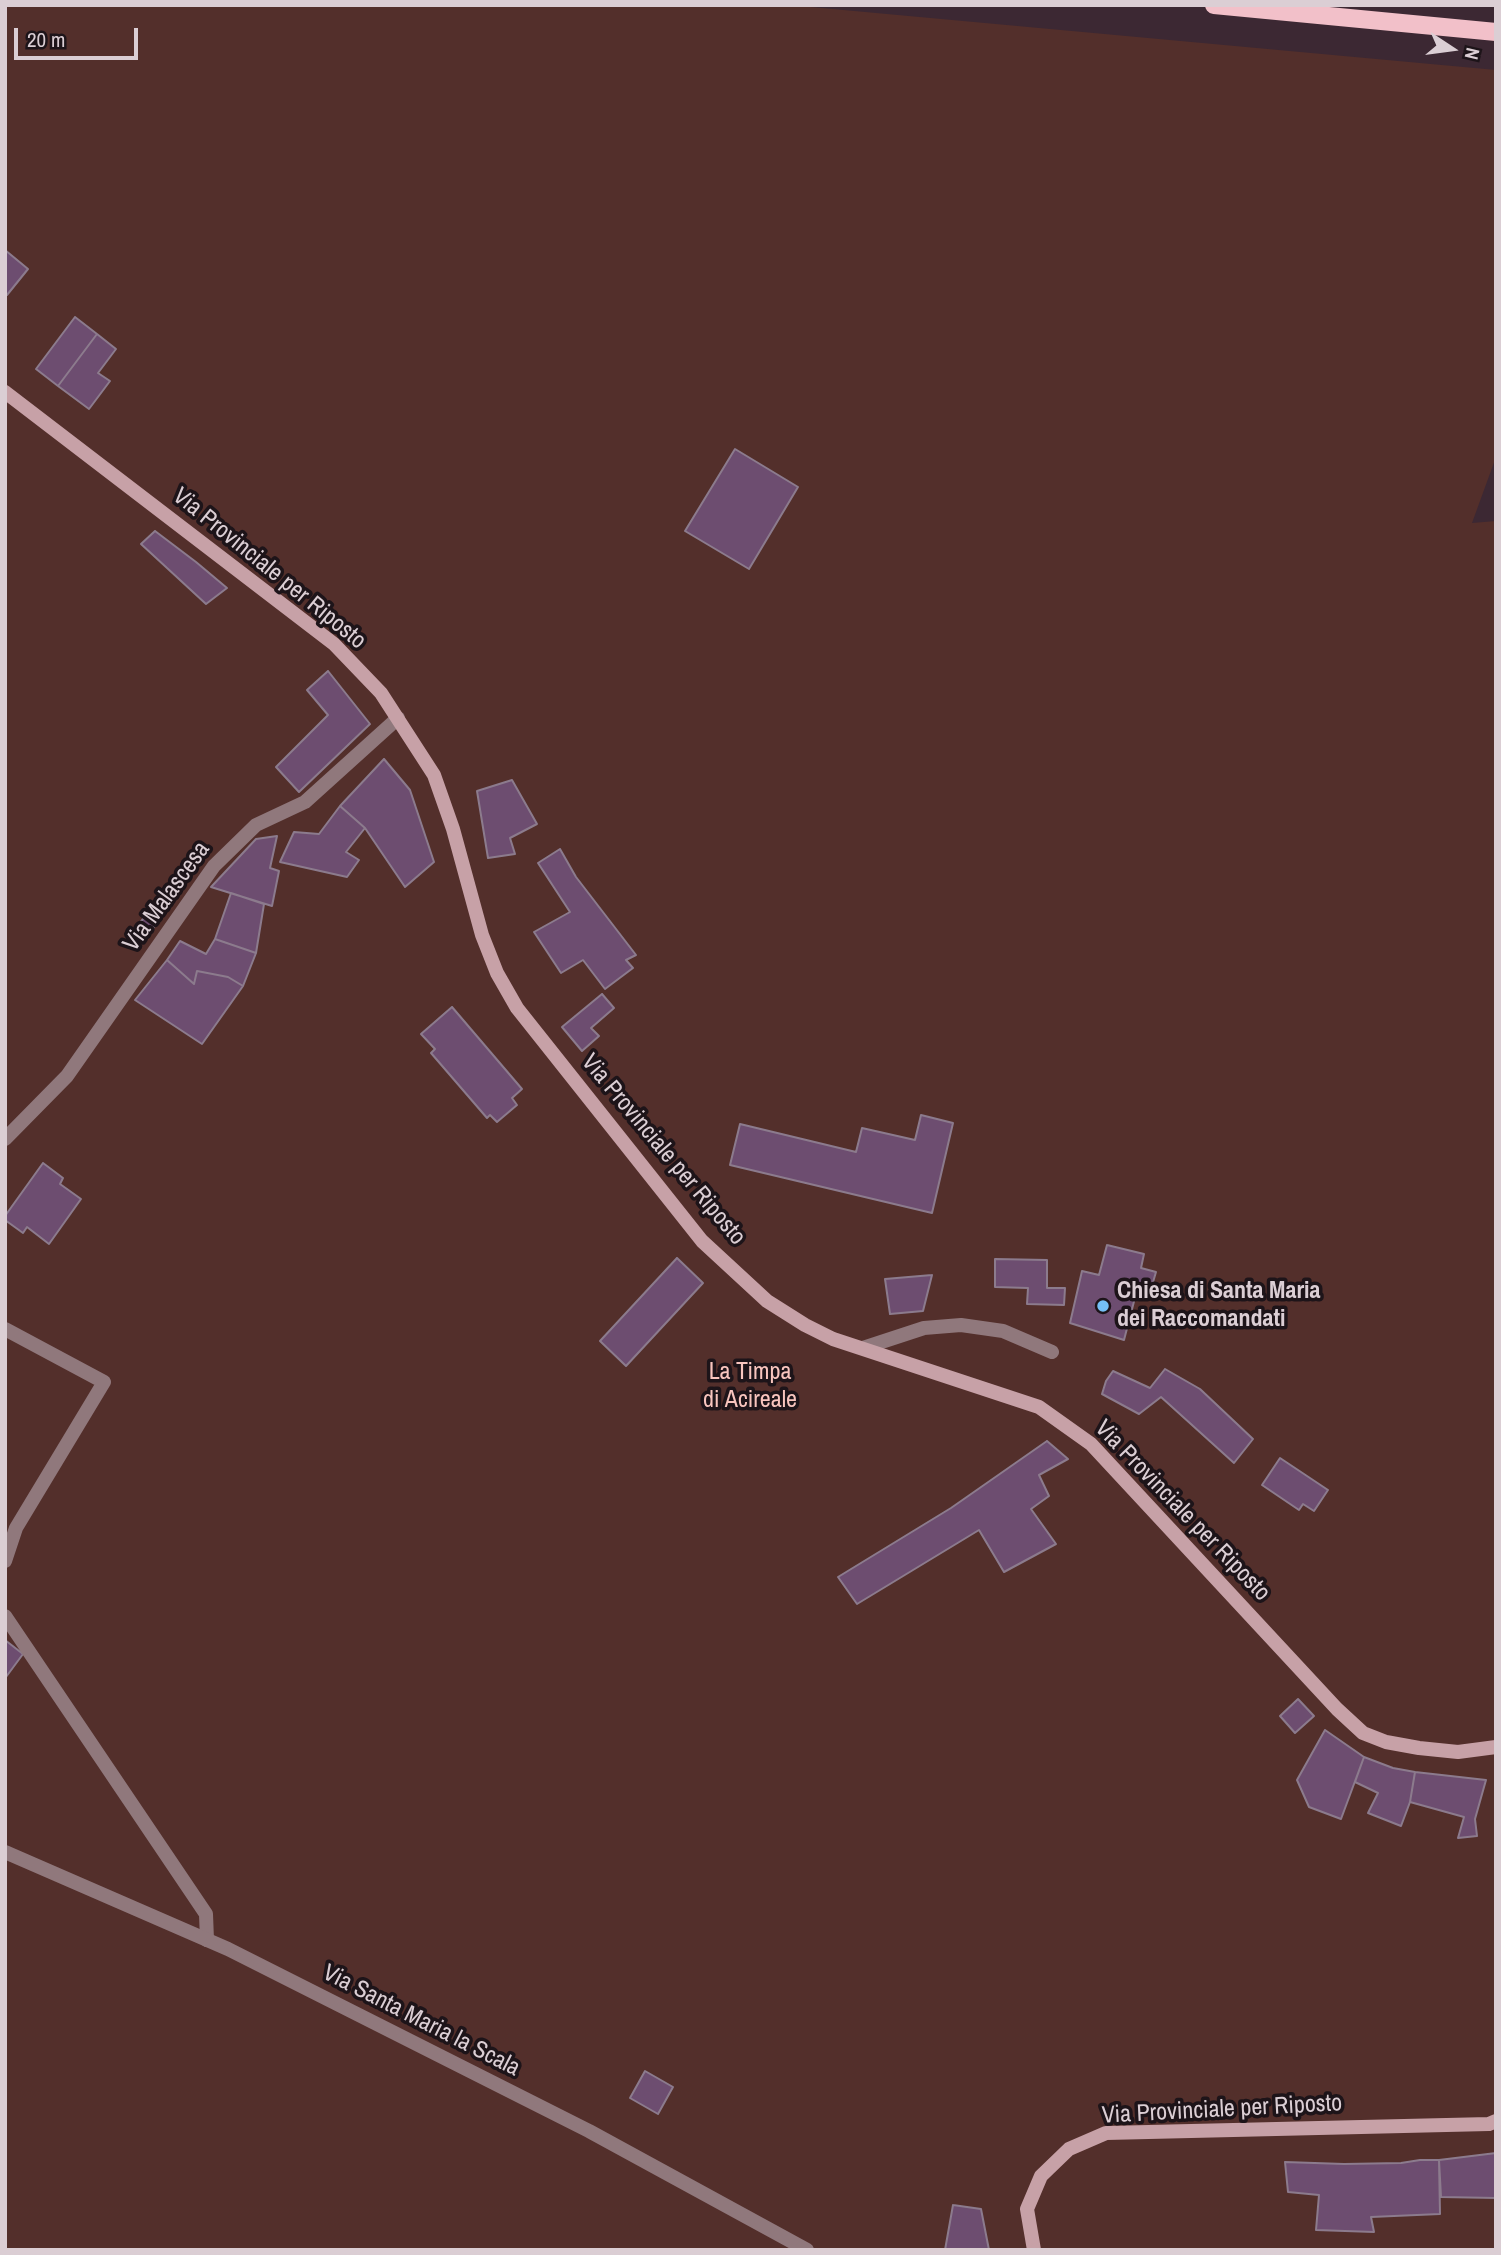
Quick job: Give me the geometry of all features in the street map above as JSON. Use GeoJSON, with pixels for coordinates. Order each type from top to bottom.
{"type":"FeatureCollection","features":[{"type":"Feature","properties":{"kind":"main road"},"geometry":{"type":"LineString","coordinates":[[1214,5],[1496,32]]}},
{"type":"Feature","properties":{"kind":"street","name":"Via Provinciale per Riposto"},"geometry":{"type":"LineString","coordinates":[[5,392],[334,644],[381,693],[434,775],[453,829],[482,935],[497,972],[517,1008],[702,1241],[767,1301],[805,1325],[834,1339],[1039,1407],[1091,1444],[1337,1709],[1363,1733],[1386,1742],[1458,1752],[1496,1747]]}},
{"type":"Feature","properties":{"kind":"street","name":"Via Malascesa"},"geometry":{"type":"LineString","coordinates":[[5,1139],[67,1076],[214,866],[256,825],[305,802],[398,718]]}},
{"type":"Feature","properties":{"kind":"street"},"geometry":{"type":"LineString","coordinates":[[863,1348],[924,1328],[961,1325],[1003,1331],[1052,1352]]}},
{"type":"Feature","properties":{"kind":"street"},"geometry":{"type":"LineString","coordinates":[[5,1329],[104,1382],[16,1528],[5,1560]]}},
{"type":"Feature","properties":{"kind":"street"},"geometry":{"type":"LineString","coordinates":[[5,1616],[206,1914],[207,1940]]}},
{"type":"Feature","properties":{"kind":"street","name":"Via Santa Maria la Scala"},"geometry":{"type":"LineString","coordinates":[[5,1852],[207,1940],[589,2131],[807,2250]]}},
{"type":"Feature","properties":{"kind":"street","name":"Via Provinciale per Riposto"},"geometry":{"type":"LineString","coordinates":[[1034,2250],[1027,2209],[1041,2176],[1069,2149],[1106,2133],[1489,2124],[1496,2121]]}},
{"type":"Feature","properties":{"kind":"green space","name":"La Timpa di Acireale"},"geometry":{"type":"Polygon","coordinates":[[[5,5],[789,5],[1496,70],[1496,457],[1472,523],[1496,521],[1496,2250],[5,2250],[5,5]]]}},
{"type":"Feature","properties":{"kind":"building"},"geometry":{"type":"Polygon","coordinates":[[[5,250],[28,269],[7,295],[5,293],[5,250]]]}},
{"type":"Feature","properties":{"kind":"building"},"geometry":{"type":"Polygon","coordinates":[[[75,317],[97,334],[58,386],[36,369],[75,317]]]}},
{"type":"Feature","properties":{"kind":"building"},"geometry":{"type":"Polygon","coordinates":[[[97,334],[116,349],[98,373],[110,381],[89,409],[58,386],[97,334]]]}},
{"type":"Feature","properties":{"kind":"building"},"geometry":{"type":"Polygon","coordinates":[[[735,449],[798,487],[749,569],[685,531],[735,449]]]}},
{"type":"Feature","properties":{"kind":"building"},"geometry":{"type":"Polygon","coordinates":[[[155,531],[227,588],[206,604],[141,544],[155,531]]]}},
{"type":"Feature","properties":{"kind":"building"},"geometry":{"type":"Polygon","coordinates":[[[328,671],[370,724],[299,792],[276,767],[328,715],[307,690],[328,671]]]}},
{"type":"Feature","properties":{"kind":"building"},"geometry":{"type":"Polygon","coordinates":[[[384,759],[410,790],[434,862],[405,887],[365,828],[340,806],[384,759]]]}},
{"type":"Feature","properties":{"kind":"building"},"geometry":{"type":"Polygon","coordinates":[[[512,780],[537,824],[510,838],[515,854],[488,858],[477,791],[512,780]]]}},
{"type":"Feature","properties":{"kind":"building"},"geometry":{"type":"Polygon","coordinates":[[[340,806],[365,828],[346,852],[359,860],[347,877],[280,862],[294,832],[319,834],[340,806]]]}},
{"type":"Feature","properties":{"kind":"building"},"geometry":{"type":"Polygon","coordinates":[[[277,836],[270,868],[279,871],[272,906],[211,887],[256,839],[277,836]]]}},
{"type":"Feature","properties":{"kind":"building"},"geometry":{"type":"Polygon","coordinates":[[[560,849],[576,877],[636,955],[626,960],[633,968],[605,989],[583,960],[561,973],[534,932],[570,912],[538,863],[560,849]]]}},
{"type":"Feature","properties":{"kind":"building"},"geometry":{"type":"Polygon","coordinates":[[[231,893],[264,904],[256,953],[215,939],[231,893]]]}},
{"type":"Feature","properties":{"kind":"building"},"geometry":{"type":"Polygon","coordinates":[[[148,913],[158,922],[143,940],[133,931],[148,913]]]}},
{"type":"Feature","properties":{"kind":"building"},"geometry":{"type":"Polygon","coordinates":[[[215,939],[256,953],[243,986],[228,977],[197,971],[194,984],[167,960],[180,941],[206,954],[215,939]]]}},
{"type":"Feature","properties":{"kind":"building"},"geometry":{"type":"Polygon","coordinates":[[[167,960],[194,984],[197,971],[228,977],[243,986],[202,1044],[135,1000],[167,960]]]}},
{"type":"Feature","properties":{"kind":"building"},"geometry":{"type":"Polygon","coordinates":[[[602,994],[614,1008],[591,1028],[599,1036],[582,1051],[562,1027],[602,994]]]}},
{"type":"Feature","properties":{"kind":"building"},"geometry":{"type":"Polygon","coordinates":[[[452,1007],[522,1089],[512,1098],[517,1105],[497,1122],[490,1115],[487,1118],[431,1053],[435,1049],[421,1034],[452,1007]]]}},
{"type":"Feature","properties":{"kind":"building"},"geometry":{"type":"Polygon","coordinates":[[[921,1115],[953,1123],[932,1213],[730,1165],[740,1124],[856,1152],[862,1128],[915,1140],[921,1115]]]}},
{"type":"Feature","properties":{"kind":"building"},"geometry":{"type":"Polygon","coordinates":[[[43,1163],[63,1178],[60,1184],[81,1199],[49,1244],[27,1227],[23,1233],[5,1220],[5,1216],[43,1163]]]}},
{"type":"Feature","properties":{"kind":"building","name":"Chiesa di Santa Maria dei Raccomandati"},"geometry":{"type":"Polygon","coordinates":[[[1107,1245],[1144,1254],[1141,1268],[1156,1272],[1151,1289],[1138,1286],[1124,1340],[1070,1323],[1082,1271],[1099,1275],[1107,1245]]]}},
{"type":"Feature","properties":{"kind":"building"},"geometry":{"type":"Polygon","coordinates":[[[677,1258],[703,1283],[626,1366],[600,1341],[677,1258]]]}},
{"type":"Feature","properties":{"kind":"building"},"geometry":{"type":"Polygon","coordinates":[[[995,1259],[1047,1260],[1047,1288],[1065,1288],[1064,1305],[1027,1304],[1028,1288],[995,1287],[995,1259]]]}},
{"type":"Feature","properties":{"kind":"building"},"geometry":{"type":"Polygon","coordinates":[[[932,1275],[923,1311],[890,1314],[885,1279],[932,1275]]]}},
{"type":"Feature","properties":{"kind":"building"},"geometry":{"type":"Polygon","coordinates":[[[1165,1369],[1200,1389],[1253,1439],[1234,1463],[1161,1397],[1139,1414],[1102,1394],[1113,1371],[1150,1388],[1165,1369]]]}},
{"type":"Feature","properties":{"kind":"building"},"geometry":{"type":"Polygon","coordinates":[[[1047,1441],[1068,1459],[1039,1475],[1049,1496],[1031,1509],[1056,1544],[1004,1572],[979,1530],[857,1604],[838,1577],[951,1508],[1047,1441]]]}},
{"type":"Feature","properties":{"kind":"building"},"geometry":{"type":"Polygon","coordinates":[[[1280,1458],[1328,1490],[1314,1511],[1303,1504],[1299,1510],[1262,1485],[1280,1458]]]}},
{"type":"Feature","properties":{"kind":"building"},"geometry":{"type":"Polygon","coordinates":[[[5,1640],[23,1654],[6,1677],[5,1676],[5,1640]]]}},
{"type":"Feature","properties":{"kind":"building"},"geometry":{"type":"Polygon","coordinates":[[[1298,1699],[1314,1716],[1295,1733],[1280,1716],[1298,1699]]]}},
{"type":"Feature","properties":{"kind":"building"},"geometry":{"type":"Polygon","coordinates":[[[1325,1730],[1364,1757],[1341,1819],[1309,1807],[1297,1780],[1325,1730]]]}},
{"type":"Feature","properties":{"kind":"building"},"geometry":{"type":"Polygon","coordinates":[[[1364,1757],[1393,1768],[1415,1772],[1410,1802],[1401,1826],[1368,1813],[1378,1793],[1355,1782],[1364,1757]]]}},
{"type":"Feature","properties":{"kind":"building"},"geometry":{"type":"Polygon","coordinates":[[[1415,1772],[1486,1780],[1475,1819],[1477,1836],[1458,1838],[1464,1817],[1410,1802],[1415,1772]]]}},
{"type":"Feature","properties":{"kind":"building"},"geometry":{"type":"Polygon","coordinates":[[[645,2071],[673,2087],[658,2114],[630,2098],[645,2071]]]}},
{"type":"Feature","properties":{"kind":"building"},"geometry":{"type":"Polygon","coordinates":[[[1496,2153],[1496,2198],[1441,2197],[1439,2160],[1496,2153]]]}},
{"type":"Feature","properties":{"kind":"building"},"geometry":{"type":"Polygon","coordinates":[[[1439,2160],[1440,2214],[1371,2217],[1374,2232],[1316,2230],[1319,2195],[1288,2192],[1285,2162],[1344,2164],[1439,2160]]]}},
{"type":"Feature","properties":{"kind":"building"},"geometry":{"type":"Polygon","coordinates":[[[953,2205],[981,2209],[989,2250],[945,2250],[953,2205]]]}},
{"type":"Feature","properties":{"kind":"place","name":"Chiesa di Santa Maria dei Raccomandati"},"geometry":{"type":"Point","coordinates":[1103,1306]}}]}
